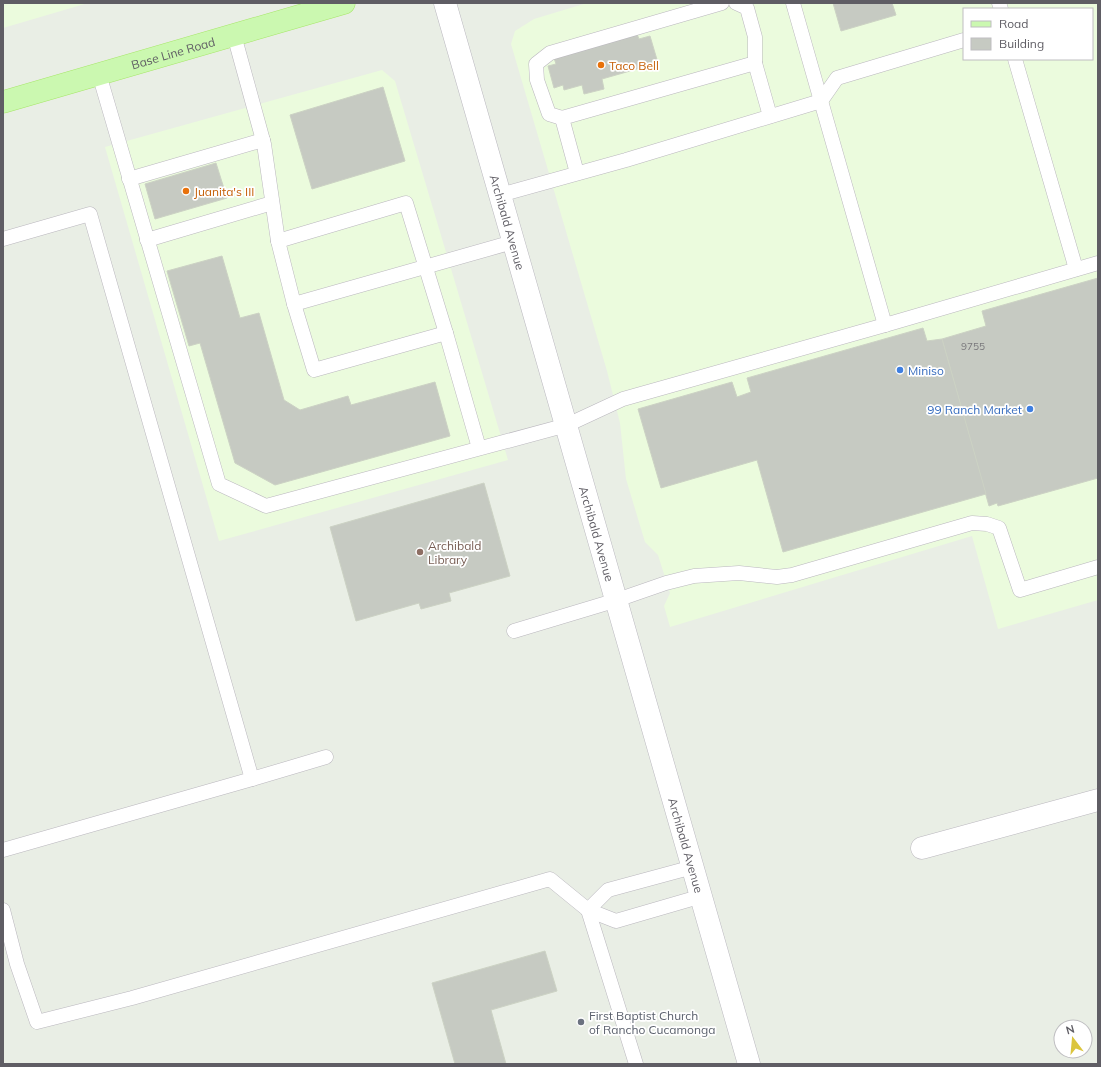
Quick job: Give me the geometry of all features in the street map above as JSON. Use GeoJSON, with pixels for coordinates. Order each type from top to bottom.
{"type":"FeatureCollection","features":[{"type":"Feature","properties":{"kind":"main road","name":"Base Line Road"},"geometry":{"type":"LineString","coordinates":[[3,102],[344,3]]}},
{"type":"Feature","properties":{"kind":"main road","name":"Archibald Avenue"},"geometry":{"type":"LineString","coordinates":[[445,3],[749,1064]]}},
{"type":"Feature","properties":{"kind":"main road"},"geometry":{"type":"LineString","coordinates":[[922,848],[1098,800]]}},
{"type":"Feature","properties":{"kind":"lane"},"geometry":{"type":"LineString","coordinates":[[722,3],[550,52],[536,64],[536,80],[549,114],[562,118],[755,63]]}},
{"type":"Feature","properties":{"kind":"lane"},"geometry":{"type":"LineString","coordinates":[[736,3],[747,8],[755,37],[755,63],[770,116]]}},
{"type":"Feature","properties":{"kind":"lane"},"geometry":{"type":"LineString","coordinates":[[793,3],[885,325]]}},
{"type":"Feature","properties":{"kind":"lane"},"geometry":{"type":"LineString","coordinates":[[234,35],[263,140],[278,241],[294,304],[314,370],[446,333]]}},
{"type":"Feature","properties":{"kind":"lane"},"geometry":{"type":"LineString","coordinates":[[500,195],[626,160],[821,101],[837,78],[963,40]]}},
{"type":"Feature","properties":{"kind":"lane"},"geometry":{"type":"LineString","coordinates":[[1015,60],[1076,269]]}},
{"type":"Feature","properties":{"kind":"lane"},"geometry":{"type":"LineString","coordinates":[[99,74],[219,484],[266,506],[566,425],[622,399],[1098,263]]}},
{"type":"Feature","properties":{"kind":"lane"},"geometry":{"type":"LineString","coordinates":[[562,118],[577,173]]}},
{"type":"Feature","properties":{"kind":"lane"},"geometry":{"type":"LineString","coordinates":[[129,179],[263,140]]}},
{"type":"Feature","properties":{"kind":"lane"},"geometry":{"type":"LineString","coordinates":[[147,240],[272,203]]}},
{"type":"Feature","properties":{"kind":"lane"},"geometry":{"type":"LineString","coordinates":[[278,241],[406,203],[446,333],[479,448]]}},
{"type":"Feature","properties":{"kind":"lane"},"geometry":{"type":"LineString","coordinates":[[3,239],[90,214],[252,778]]}},
{"type":"Feature","properties":{"kind":"lane"},"geometry":{"type":"LineString","coordinates":[[294,304],[513,242]]}},
{"type":"Feature","properties":{"kind":"lane"},"geometry":{"type":"LineString","coordinates":[[514,631],[617,600],[666,583],[694,576],[739,573],[777,577],[792,575],[972,523],[987,524],[1000,528],[1020,590],[1098,567]]}},
{"type":"Feature","properties":{"kind":"lane"},"geometry":{"type":"LineString","coordinates":[[3,850],[326,757]]}},
{"type":"Feature","properties":{"kind":"lane"},"geometry":{"type":"LineString","coordinates":[[588,910],[608,890],[693,867]]}},
{"type":"Feature","properties":{"kind":"lane"},"geometry":{"type":"LineString","coordinates":[[3,910],[17,964],[37,1022],[139,996],[550,879],[588,910],[616,921],[702,896]]}},
{"type":"Feature","properties":{"kind":"lane"},"geometry":{"type":"LineString","coordinates":[[588,910],[636,1064]]}},
{"type":"Feature","properties":{"kind":"shaded area"},"geometry":{"type":"Polygon","coordinates":[[[3,3],[88,3],[3,28],[3,3]]]}},
{"type":"Feature","properties":{"kind":"shaded area"},"geometry":{"type":"Polygon","coordinates":[[[587,3],[1098,3],[1098,600],[998,629],[972,536],[670,627],[664,606],[670,593],[658,555],[645,542],[626,479],[620,423],[607,371],[511,44],[515,31],[534,19],[587,3]]]}},
{"type":"Feature","properties":{"kind":"shaded area"},"geometry":{"type":"Polygon","coordinates":[[[382,70],[395,81],[508,460],[219,541],[105,147],[382,70]]]}},
{"type":"Feature","properties":{"kind":"building"},"geometry":{"type":"Polygon","coordinates":[[[833,3],[892,3],[896,15],[841,31],[833,3]]]}},
{"type":"Feature","properties":{"kind":"building","name":"Taco Bell"},"geometry":{"type":"Polygon","coordinates":[[[637,34],[639,39],[650,36],[658,63],[602,79],[604,89],[584,94],[582,85],[564,90],[563,85],[554,88],[548,66],[556,64],[554,58],[637,34]]]}},
{"type":"Feature","properties":{"kind":"building"},"geometry":{"type":"Polygon","coordinates":[[[383,87],[405,161],[312,189],[290,115],[383,87]]]}},
{"type":"Feature","properties":{"kind":"building","name":"Juanita's III"},"geometry":{"type":"Polygon","coordinates":[[[216,163],[227,198],[155,219],[145,184],[216,163]]]}},
{"type":"Feature","properties":{"kind":"building"},"geometry":{"type":"Polygon","coordinates":[[[222,256],[240,318],[259,313],[284,400],[300,410],[348,396],[351,405],[435,382],[450,436],[275,485],[235,463],[200,343],[189,346],[167,271],[222,256]]]}},
{"type":"Feature","properties":{"kind":"building","name":"99 Ranch Market"},"geometry":{"type":"Polygon","coordinates":[[[1098,278],[1098,478],[998,506],[997,503],[989,506],[942,339],[986,326],[982,311],[1098,278]]]}},
{"type":"Feature","properties":{"kind":"building"},"geometry":{"type":"Polygon","coordinates":[[[923,328],[927,341],[942,339],[986,494],[783,552],[757,460],[661,488],[638,409],[732,382],[737,397],[751,392],[747,378],[923,328]]]}},
{"type":"Feature","properties":{"kind":"building","name":"Archibald Library"},"geometry":{"type":"Polygon","coordinates":[[[484,483],[510,576],[449,593],[451,601],[421,609],[419,603],[356,621],[330,527],[484,483]]]}},
{"type":"Feature","properties":{"kind":"building"},"geometry":{"type":"Polygon","coordinates":[[[545,951],[557,991],[491,1010],[506,1064],[455,1064],[432,983],[545,951]]]}},
{"type":"Feature","properties":{"kind":"place","name":"Taco Bell"},"geometry":{"type":"Point","coordinates":[601,65]}},
{"type":"Feature","properties":{"kind":"place","name":"Juanita's III"},"geometry":{"type":"Point","coordinates":[186,191]}},
{"type":"Feature","properties":{"kind":"place","name":"Miniso"},"geometry":{"type":"Point","coordinates":[900,370]}},
{"type":"Feature","properties":{"kind":"place","name":"99 Ranch Market"},"geometry":{"type":"Point","coordinates":[1030,409]}},
{"type":"Feature","properties":{"kind":"place","name":"Archibald Library"},"geometry":{"type":"Point","coordinates":[420,552]}},
{"type":"Feature","properties":{"kind":"place","name":"First Baptist Church of Rancho Cucamonga"},"geometry":{"type":"Point","coordinates":[581,1022]}}]}
